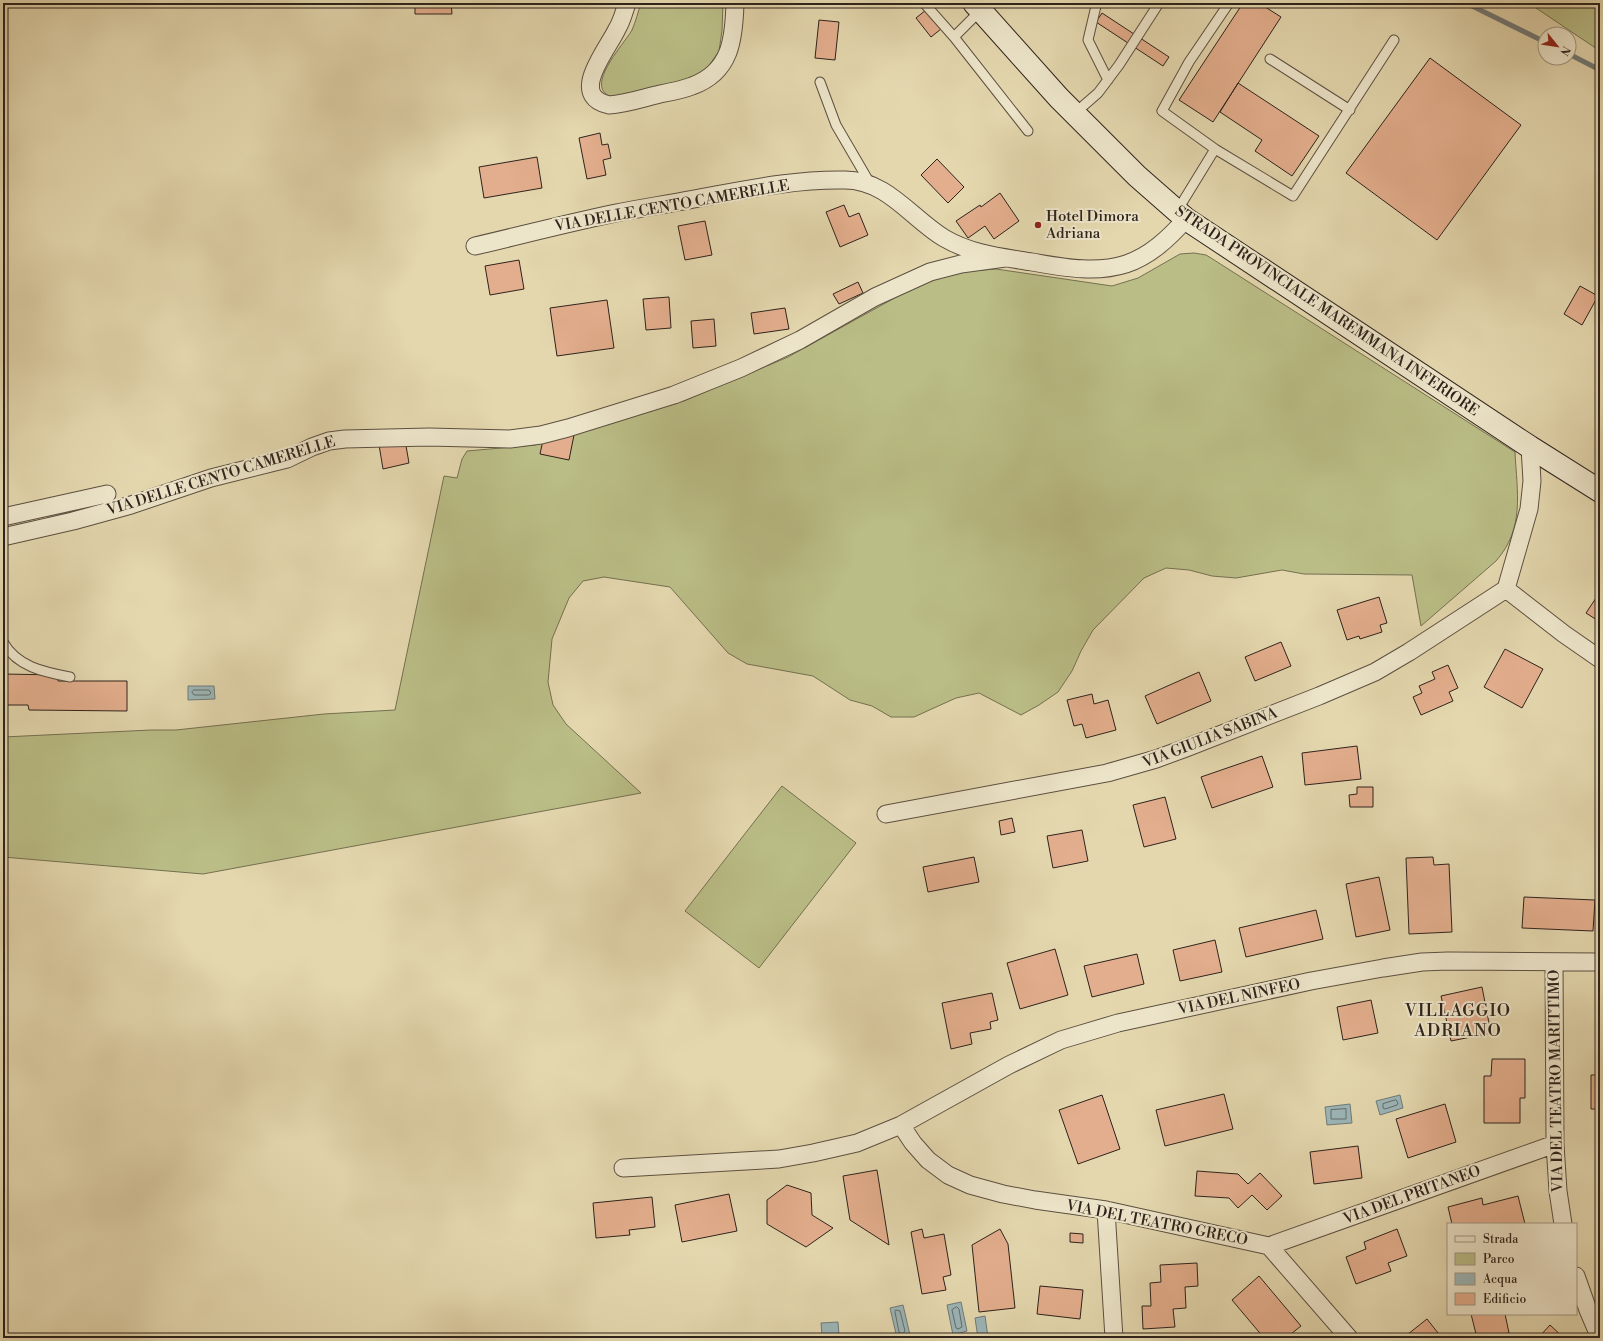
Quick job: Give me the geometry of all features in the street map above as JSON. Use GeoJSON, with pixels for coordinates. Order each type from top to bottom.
{"type":"FeatureCollection","features":[{"type":"Feature","properties":{"kind":"main road","name":"STRADA PROVINCIALE MAREMMANA INFERIORE"},"geometry":{"type":"LineString","coordinates":[[977,7],[1075,114],[1138,176],[1181,215],[1530,447],[1600,491]]}},
{"type":"Feature","properties":{"kind":"street"},"geometry":{"type":"LineString","coordinates":[[627,3],[618,28],[600,58],[591,80],[591,92],[597,101],[609,105],[686,88],[706,79],[721,64],[732,44],[735,3]]}},
{"type":"Feature","properties":{"kind":"street","name":"VIA DELLE CENTO CAMERELLE"},"geometry":{"type":"LineString","coordinates":[[475,246],[617,213],[770,185],[841,180],[855,181],[871,185],[892,197],[945,239],[986,255],[1068,268],[1095,269],[1124,265],[1143,257],[1160,245],[1173,233],[1181,215]]}},
{"type":"Feature","properties":{"kind":"street","name":"VIA DELLE CENTO CAMERELLE"},"geometry":{"type":"LineString","coordinates":[[3,537],[73,521],[138,503],[211,478],[287,459],[329,441],[345,439],[428,438],[510,439],[540,435],[568,428],[674,395],[742,368],[800,340],[875,298],[930,272],[961,264],[1005,258]]}},
{"type":"Feature","properties":{"kind":"street"},"geometry":{"type":"LineString","coordinates":[[1530,447],[1532,481],[1529,510],[1506,589],[1554,627],[1600,659]]}},
{"type":"Feature","properties":{"kind":"street","name":"VIA DELLE CENTO CAMERELLE"},"geometry":{"type":"LineString","coordinates":[[3,517],[107,494]]}},
{"type":"Feature","properties":{"kind":"street","name":"VIA GIULIA SABINA"},"geometry":{"type":"LineString","coordinates":[[886,814],[1108,773],[1179,751],[1319,696],[1375,672],[1409,652],[1506,589]]}},
{"type":"Feature","properties":{"kind":"street","name":"VIA DEL NINFEO"},"geometry":{"type":"LineString","coordinates":[[623,1168],[746,1162],[798,1156],[857,1143],[901,1125],[1036,1051],[1073,1036],[1118,1023],[1311,981],[1396,965],[1448,961],[1600,962]]}},
{"type":"Feature","properties":{"kind":"street","name":"VIA DEL TEATRO MARITTIMO"},"geometry":{"type":"LineString","coordinates":[[1554,962],[1555,1144],[1558,1191],[1563,1223]]}},
{"type":"Feature","properties":{"kind":"street","name":"VIA DEL TEATRO GRECO"},"geometry":{"type":"LineString","coordinates":[[901,1125],[913,1143],[928,1160],[948,1175],[963,1182],[1008,1195],[1106,1210],[1269,1246],[1349,1338]]}},
{"type":"Feature","properties":{"kind":"street","name":"VIA DEL PRITANEO"},"geometry":{"type":"LineString","coordinates":[[1269,1246],[1555,1144]]}},
{"type":"Feature","properties":{"kind":"street"},"geometry":{"type":"LineString","coordinates":[[1106,1210],[1114,1338]]}},
{"type":"Feature","properties":{"kind":"street"},"geometry":{"type":"LineString","coordinates":[[1577,1279],[1600,1338]]}},
{"type":"Feature","properties":{"kind":"lane"},"geometry":{"type":"LineString","coordinates":[[924,3],[954,37],[1028,131]]}},
{"type":"Feature","properties":{"kind":"lane"},"geometry":{"type":"LineString","coordinates":[[1098,3],[1088,40],[1108,80]]}},
{"type":"Feature","properties":{"kind":"lane"},"geometry":{"type":"LineString","coordinates":[[1075,114],[1098,93],[1108,80],[1159,3]]}},
{"type":"Feature","properties":{"kind":"lane"},"geometry":{"type":"LineString","coordinates":[[1229,3],[1189,62],[1162,111],[1215,149],[1293,196],[1394,40]]}},
{"type":"Feature","properties":{"kind":"lane"},"geometry":{"type":"LineString","coordinates":[[954,37],[977,7]]}},
{"type":"Feature","properties":{"kind":"lane"},"geometry":{"type":"LineString","coordinates":[[1270,59],[1350,110]]}},
{"type":"Feature","properties":{"kind":"lane","name":"VIA DELLE CENTO CAMERELLE"},"geometry":{"type":"LineString","coordinates":[[820,82],[836,125],[871,185]]}},
{"type":"Feature","properties":{"kind":"lane"},"geometry":{"type":"LineString","coordinates":[[1181,215],[1215,149]]}},
{"type":"Feature","properties":{"kind":"lane"},"geometry":{"type":"LineString","coordinates":[[3,642],[10,652],[24,663],[37,670],[70,677]]}},
{"type":"Feature","properties":{"kind":"green space"},"geometry":{"type":"Polygon","coordinates":[[[641,3],[723,3],[722,31],[719,51],[706,70],[686,82],[613,97],[604,92],[601,85],[603,76],[614,55],[632,30],[641,3]]]}},
{"type":"Feature","properties":{"kind":"green space"},"geometry":{"type":"Polygon","coordinates":[[[1527,3],[1600,3],[1600,51],[1577,36],[1577,26],[1563,26],[1527,3]]]}},
{"type":"Feature","properties":{"kind":"green space"},"geometry":{"type":"Polygon","coordinates":[[[1194,253],[1206,255],[1211,258],[1515,452],[1518,496],[1517,510],[1511,536],[1505,549],[1496,561],[1421,626],[1412,575],[1304,574],[1282,570],[1236,578],[1212,576],[1189,570],[1166,568],[1144,578],[1093,630],[1072,671],[1058,692],[1021,715],[979,693],[956,698],[914,717],[891,717],[872,706],[850,700],[813,676],[747,664],[728,653],[670,587],[604,577],[583,581],[569,598],[552,639],[548,682],[553,705],[566,724],[641,793],[203,874],[3,857],[3,737],[176,730],[324,714],[395,710],[444,476],[457,478],[462,459],[467,451],[535,445],[684,401],[788,357],[927,280],[945,273],[996,269],[1112,286],[1138,278],[1180,254],[1194,253]]]}},
{"type":"Feature","properties":{"kind":"green space"},"geometry":{"type":"Polygon","coordinates":[[[782,786],[856,843],[759,968],[685,911],[782,786]]]}},
{"type":"Feature","properties":{"kind":"water"},"geometry":{"type":"Polygon","coordinates":[[[188,686],[214,686],[215,699],[188,700],[188,686]]]}},
{"type":"Feature","properties":{"kind":"water"},"geometry":{"type":"Polygon","coordinates":[[[1400,1095],[1403,1108],[1380,1115],[1376,1101],[1400,1095]]]}},
{"type":"Feature","properties":{"kind":"water"},"geometry":{"type":"Polygon","coordinates":[[[1350,1104],[1352,1123],[1327,1125],[1325,1107],[1350,1104]]]}},
{"type":"Feature","properties":{"kind":"water"},"geometry":{"type":"Polygon","coordinates":[[[961,1302],[967,1331],[953,1335],[947,1305],[961,1302]]]}},
{"type":"Feature","properties":{"kind":"water"},"geometry":{"type":"Polygon","coordinates":[[[903,1305],[910,1335],[897,1338],[890,1308],[903,1305]]]}},
{"type":"Feature","properties":{"kind":"water"},"geometry":{"type":"Polygon","coordinates":[[[985,1316],[988,1337],[978,1338],[975,1318],[985,1316]]]}},
{"type":"Feature","properties":{"kind":"water"},"geometry":{"type":"Polygon","coordinates":[[[838,1322],[839,1335],[822,1336],[821,1323],[838,1322]]]}},
{"type":"Feature","properties":{"kind":"building"},"geometry":{"type":"Polygon","coordinates":[[[415,3],[451,3],[452,14],[415,14],[415,3]]]}},
{"type":"Feature","properties":{"kind":"building"},"geometry":{"type":"Polygon","coordinates":[[[1243,3],[1259,3],[1281,17],[1213,122],[1179,100],[1243,3]]]}},
{"type":"Feature","properties":{"kind":"building"},"geometry":{"type":"Polygon","coordinates":[[[926,10],[941,29],[931,37],[916,18],[926,10]]]}},
{"type":"Feature","properties":{"kind":"building"},"geometry":{"type":"Polygon","coordinates":[[[1102,13],[1169,57],[1163,66],[1096,22],[1102,13]]]}},
{"type":"Feature","properties":{"kind":"building"},"geometry":{"type":"Polygon","coordinates":[[[819,20],[839,22],[835,60],[815,58],[819,20]]]}},
{"type":"Feature","properties":{"kind":"building"},"geometry":{"type":"Polygon","coordinates":[[[1430,58],[1521,125],[1437,240],[1346,173],[1430,58]]]}},
{"type":"Feature","properties":{"kind":"building"},"geometry":{"type":"Polygon","coordinates":[[[1238,83],[1319,136],[1292,176],[1255,151],[1262,140],[1220,112],[1238,83]]]}},
{"type":"Feature","properties":{"kind":"building"},"geometry":{"type":"Polygon","coordinates":[[[600,133],[602,145],[608,144],[611,158],[603,160],[606,175],[587,179],[579,138],[600,133]]]}},
{"type":"Feature","properties":{"kind":"building"},"geometry":{"type":"Polygon","coordinates":[[[537,157],[542,188],[484,198],[479,167],[537,157]]]}},
{"type":"Feature","properties":{"kind":"building"},"geometry":{"type":"Polygon","coordinates":[[[937,159],[964,187],[948,203],[921,175],[937,159]]]}},
{"type":"Feature","properties":{"kind":"building"},"geometry":{"type":"Polygon","coordinates":[[[1000,193],[1019,221],[994,239],[985,226],[968,238],[956,221],[980,205],[981,207],[1000,193]]]}},
{"type":"Feature","properties":{"kind":"building"},"geometry":{"type":"Polygon","coordinates":[[[844,205],[849,217],[859,213],[868,235],[840,247],[826,212],[844,205]]]}},
{"type":"Feature","properties":{"kind":"building"},"geometry":{"type":"Polygon","coordinates":[[[705,221],[712,255],[685,260],[678,226],[705,221]]]}},
{"type":"Feature","properties":{"kind":"building"},"geometry":{"type":"Polygon","coordinates":[[[519,260],[524,289],[490,295],[485,266],[519,260]]]}},
{"type":"Feature","properties":{"kind":"building"},"geometry":{"type":"Polygon","coordinates":[[[858,282],[863,293],[839,304],[833,294],[858,282]]]}},
{"type":"Feature","properties":{"kind":"building"},"geometry":{"type":"Polygon","coordinates":[[[1580,286],[1598,296],[1582,325],[1564,314],[1580,286]]]}},
{"type":"Feature","properties":{"kind":"building"},"geometry":{"type":"Polygon","coordinates":[[[669,297],[671,328],[646,330],[643,299],[669,297]]]}},
{"type":"Feature","properties":{"kind":"building"},"geometry":{"type":"Polygon","coordinates":[[[607,300],[614,348],[557,356],[550,308],[607,300]]]}},
{"type":"Feature","properties":{"kind":"building"},"geometry":{"type":"Polygon","coordinates":[[[785,308],[789,329],[754,334],[751,313],[785,308]]]}},
{"type":"Feature","properties":{"kind":"building"},"geometry":{"type":"Polygon","coordinates":[[[714,319],[716,346],[693,348],[691,321],[714,319]]]}},
{"type":"Feature","properties":{"kind":"building"},"geometry":{"type":"Polygon","coordinates":[[[575,430],[569,460],[540,454],[543,440],[575,430]]]}},
{"type":"Feature","properties":{"kind":"building"},"geometry":{"type":"Polygon","coordinates":[[[405,440],[409,463],[383,469],[379,445],[405,440]]]}},
{"type":"Feature","properties":{"kind":"building"},"geometry":{"type":"Polygon","coordinates":[[[1600,592],[1600,622],[1586,613],[1600,592]]]}},
{"type":"Feature","properties":{"kind":"building"},"geometry":{"type":"Polygon","coordinates":[[[1379,597],[1387,623],[1380,625],[1382,632],[1360,639],[1359,636],[1347,640],[1337,610],[1379,597]]]}},
{"type":"Feature","properties":{"kind":"building"},"geometry":{"type":"Polygon","coordinates":[[[1281,642],[1291,666],[1255,681],[1245,657],[1281,642]]]}},
{"type":"Feature","properties":{"kind":"building"},"geometry":{"type":"Polygon","coordinates":[[[1505,649],[1543,669],[1522,708],[1484,687],[1505,649]]]}},
{"type":"Feature","properties":{"kind":"building"},"geometry":{"type":"Polygon","coordinates":[[[1448,665],[1458,688],[1449,692],[1453,701],[1421,715],[1413,697],[1422,693],[1419,686],[1435,679],[1432,672],[1448,665]]]}},
{"type":"Feature","properties":{"kind":"building"},"geometry":{"type":"Polygon","coordinates":[[[1199,672],[1211,701],[1157,724],[1145,696],[1199,672]]]}},
{"type":"Feature","properties":{"kind":"building"},"geometry":{"type":"Polygon","coordinates":[[[3,674],[58,675],[58,681],[127,681],[127,711],[29,710],[28,705],[3,705],[3,674]]]}},
{"type":"Feature","properties":{"kind":"building"},"geometry":{"type":"Polygon","coordinates":[[[1092,694],[1094,704],[1108,700],[1116,730],[1086,738],[1082,724],[1074,726],[1067,700],[1092,694]]]}},
{"type":"Feature","properties":{"kind":"building"},"geometry":{"type":"Polygon","coordinates":[[[1357,746],[1361,779],[1305,785],[1302,753],[1357,746]]]}},
{"type":"Feature","properties":{"kind":"building"},"geometry":{"type":"Polygon","coordinates":[[[1262,756],[1273,787],[1212,808],[1201,777],[1262,756]]]}},
{"type":"Feature","properties":{"kind":"building"},"geometry":{"type":"Polygon","coordinates":[[[1357,787],[1373,787],[1373,807],[1350,807],[1349,795],[1357,794],[1357,787]]]}},
{"type":"Feature","properties":{"kind":"building"},"geometry":{"type":"Polygon","coordinates":[[[1165,797],[1176,839],[1144,847],[1133,805],[1165,797]]]}},
{"type":"Feature","properties":{"kind":"building"},"geometry":{"type":"Polygon","coordinates":[[[1012,818],[1015,832],[1001,835],[999,821],[1012,818]]]}},
{"type":"Feature","properties":{"kind":"building"},"geometry":{"type":"Polygon","coordinates":[[[1082,830],[1088,861],[1053,868],[1047,836],[1082,830]]]}},
{"type":"Feature","properties":{"kind":"building"},"geometry":{"type":"Polygon","coordinates":[[[974,857],[979,882],[928,892],[923,867],[974,857]]]}},
{"type":"Feature","properties":{"kind":"building"},"geometry":{"type":"Polygon","coordinates":[[[1433,857],[1434,865],[1449,864],[1452,932],[1409,934],[1406,858],[1433,857]]]}},
{"type":"Feature","properties":{"kind":"building"},"geometry":{"type":"Polygon","coordinates":[[[1379,877],[1390,930],[1356,937],[1346,884],[1379,877]]]}},
{"type":"Feature","properties":{"kind":"building"},"geometry":{"type":"Polygon","coordinates":[[[1524,897],[1595,900],[1593,931],[1522,928],[1524,897]]]}},
{"type":"Feature","properties":{"kind":"building"},"geometry":{"type":"Polygon","coordinates":[[[1316,910],[1323,939],[1246,957],[1239,928],[1316,910]]]}},
{"type":"Feature","properties":{"kind":"building"},"geometry":{"type":"Polygon","coordinates":[[[1215,940],[1222,972],[1180,981],[1173,950],[1215,940]]]}},
{"type":"Feature","properties":{"kind":"building"},"geometry":{"type":"Polygon","coordinates":[[[1055,949],[1068,995],[1020,1009],[1007,963],[1055,949]]]}},
{"type":"Feature","properties":{"kind":"building"},"geometry":{"type":"Polygon","coordinates":[[[1137,954],[1144,984],[1092,997],[1084,966],[1137,954]]]}},
{"type":"Feature","properties":{"kind":"building"},"geometry":{"type":"Polygon","coordinates":[[[1482,987],[1491,1033],[1451,1041],[1441,996],[1482,987]]]}},
{"type":"Feature","properties":{"kind":"building"},"geometry":{"type":"Polygon","coordinates":[[[992,993],[998,1020],[990,1022],[991,1029],[970,1033],[972,1044],[951,1049],[942,1003],[992,993]]]}},
{"type":"Feature","properties":{"kind":"building"},"geometry":{"type":"Polygon","coordinates":[[[1371,1000],[1378,1033],[1343,1040],[1337,1007],[1371,1000]]]}},
{"type":"Feature","properties":{"kind":"building"},"geometry":{"type":"Polygon","coordinates":[[[1492,1059],[1525,1059],[1525,1098],[1520,1098],[1520,1123],[1484,1123],[1484,1076],[1491,1076],[1492,1059]]]}},
{"type":"Feature","properties":{"kind":"building"},"geometry":{"type":"Polygon","coordinates":[[[1591,1075],[1600,1075],[1600,1109],[1591,1109],[1591,1075]]]}},
{"type":"Feature","properties":{"kind":"building"},"geometry":{"type":"Polygon","coordinates":[[[1224,1094],[1233,1129],[1165,1146],[1156,1110],[1224,1094]]]}},
{"type":"Feature","properties":{"kind":"building"},"geometry":{"type":"Polygon","coordinates":[[[1102,1095],[1120,1149],[1078,1164],[1059,1110],[1102,1095]]]}},
{"type":"Feature","properties":{"kind":"building"},"geometry":{"type":"Polygon","coordinates":[[[1445,1104],[1456,1142],[1408,1158],[1396,1119],[1445,1104]]]}},
{"type":"Feature","properties":{"kind":"building"},"geometry":{"type":"Polygon","coordinates":[[[1358,1146],[1362,1178],[1314,1184],[1310,1152],[1358,1146]]]}},
{"type":"Feature","properties":{"kind":"building"},"geometry":{"type":"Polygon","coordinates":[[[877,1170],[889,1245],[850,1220],[843,1176],[877,1170]]]}},
{"type":"Feature","properties":{"kind":"building"},"geometry":{"type":"Polygon","coordinates":[[[1197,1171],[1238,1174],[1248,1184],[1260,1173],[1282,1196],[1267,1210],[1252,1195],[1238,1208],[1229,1198],[1195,1196],[1197,1171]]]}},
{"type":"Feature","properties":{"kind":"building"},"geometry":{"type":"Polygon","coordinates":[[[787,1185],[811,1193],[812,1215],[833,1228],[806,1247],[767,1224],[767,1200],[787,1185]]]}},
{"type":"Feature","properties":{"kind":"building"},"geometry":{"type":"Polygon","coordinates":[[[729,1194],[737,1231],[682,1242],[675,1205],[729,1194]]]}},
{"type":"Feature","properties":{"kind":"building"},"geometry":{"type":"Polygon","coordinates":[[[1518,1196],[1525,1223],[1452,1223],[1448,1207],[1482,1198],[1483,1205],[1518,1196]]]}},
{"type":"Feature","properties":{"kind":"building"},"geometry":{"type":"Polygon","coordinates":[[[652,1197],[655,1227],[629,1230],[630,1235],[596,1238],[593,1203],[652,1197]]]}},
{"type":"Feature","properties":{"kind":"building"},"geometry":{"type":"Polygon","coordinates":[[[922,1229],[924,1238],[944,1234],[951,1275],[943,1277],[946,1290],[922,1294],[911,1232],[922,1229]]]}},
{"type":"Feature","properties":{"kind":"building"},"geometry":{"type":"Polygon","coordinates":[[[1000,1229],[1008,1244],[1015,1308],[979,1312],[972,1245],[1000,1229]]]}},
{"type":"Feature","properties":{"kind":"building"},"geometry":{"type":"Polygon","coordinates":[[[1397,1229],[1407,1256],[1388,1263],[1391,1271],[1356,1284],[1346,1257],[1366,1249],[1364,1242],[1397,1229]]]}},
{"type":"Feature","properties":{"kind":"building"},"geometry":{"type":"Polygon","coordinates":[[[1070,1233],[1083,1234],[1083,1243],[1070,1242],[1070,1233]]]}},
{"type":"Feature","properties":{"kind":"building"},"geometry":{"type":"Polygon","coordinates":[[[1197,1263],[1198,1286],[1185,1287],[1186,1308],[1173,1309],[1175,1327],[1143,1329],[1142,1306],[1151,1306],[1150,1283],[1161,1282],[1160,1265],[1197,1263]]]}},
{"type":"Feature","properties":{"kind":"building"},"geometry":{"type":"Polygon","coordinates":[[[1259,1276],[1301,1326],[1286,1338],[1264,1338],[1232,1300],[1259,1276]]]}},
{"type":"Feature","properties":{"kind":"building"},"geometry":{"type":"Polygon","coordinates":[[[1040,1286],[1083,1290],[1080,1319],[1037,1314],[1040,1286]]]}},
{"type":"Feature","properties":{"kind":"building"},"geometry":{"type":"Polygon","coordinates":[[[1471,1315],[1505,1315],[1509,1333],[1488,1338],[1477,1338],[1471,1315]]]}},
{"type":"Feature","properties":{"kind":"building"},"geometry":{"type":"Polygon","coordinates":[[[1427,1319],[1442,1338],[1403,1338],[1427,1319]]]}},
{"type":"Feature","properties":{"kind":"building"},"geometry":{"type":"Polygon","coordinates":[[[1550,1325],[1564,1338],[1538,1338],[1550,1325]]]}},
{"type":"Feature","properties":{"kind":"waterway"},"geometry":{"type":"LineString","coordinates":[[1466,3],[1537,38]]}},
{"type":"Feature","properties":{"kind":"waterway"},"geometry":{"type":"LineString","coordinates":[[1577,58],[1600,70]]}},
{"type":"Feature","properties":{"kind":"place","name":"Hotel Dimora Adriana"},"geometry":{"type":"Point","coordinates":[1038,225]}},
{"type":"Feature","properties":{"kind":"district","name":"VILLAGGIO ADRIANO"},"geometry":{"type":"Point","coordinates":[1458,1021]}}]}
